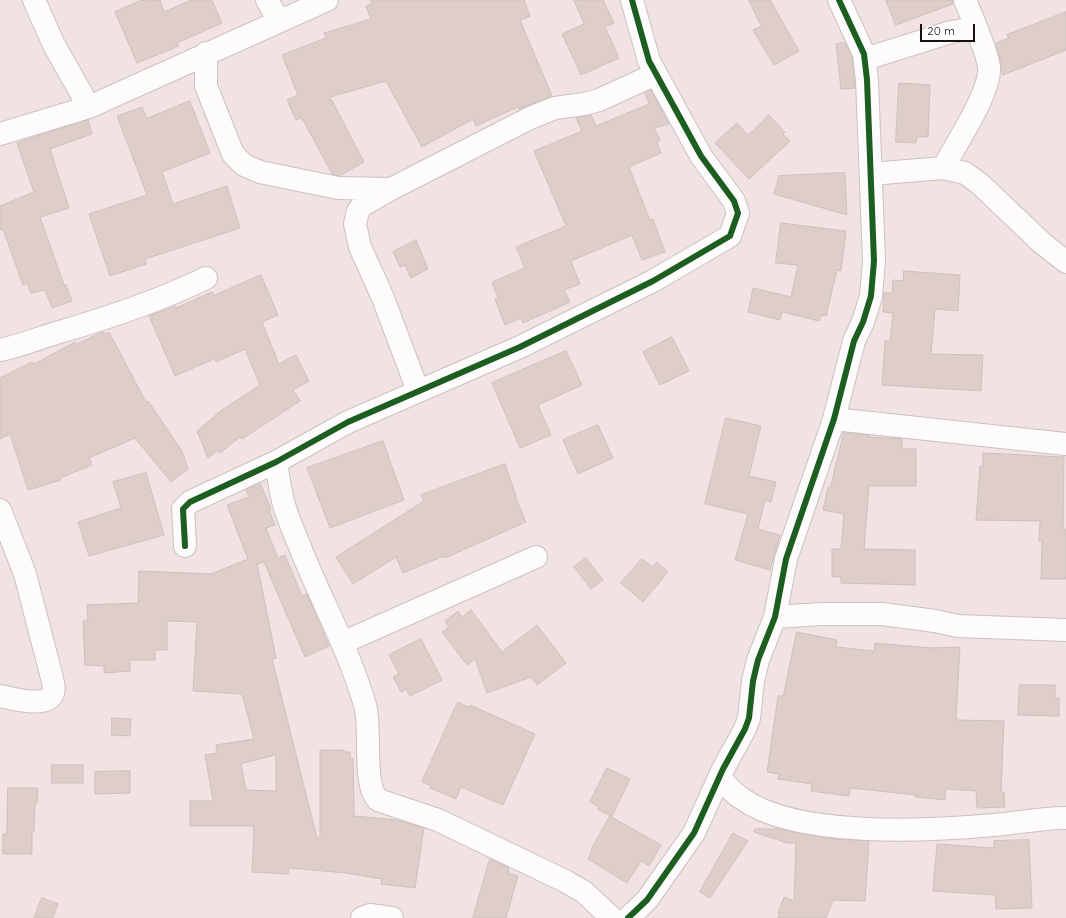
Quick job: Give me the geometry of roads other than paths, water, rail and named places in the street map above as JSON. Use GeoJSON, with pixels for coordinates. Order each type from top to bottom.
{"type":"FeatureCollection","features":[{"type":"Feature","properties":{"kind":"street"},"geometry":{"type":"LineString","coordinates":[[34,0],[54,45],[89,107]]}},
{"type":"Feature","properties":{"kind":"street"},"geometry":{"type":"LineString","coordinates":[[267,0],[278,21]]}},
{"type":"Feature","properties":{"kind":"street"},"geometry":{"type":"LineString","coordinates":[[0,134],[89,107],[180,64],[327,0]]}},
{"type":"Feature","properties":{"kind":"street"},"geometry":{"type":"LineString","coordinates":[[185,546],[183,509],[190,502],[276,462],[348,422],[520,347],[639,288],[730,236],[738,213],[734,201],[701,156],[649,62],[632,0]]}},
{"type":"Feature","properties":{"kind":"street"},"geometry":{"type":"LineString","coordinates":[[628,918],[647,900],[694,833],[719,777],[749,718],[753,680],[758,660],[775,617],[786,559],[834,419],[854,341],[863,322],[871,296],[874,261],[865,59],[860,44],[839,0]]}},
{"type":"Feature","properties":{"kind":"street"},"geometry":{"type":"LineString","coordinates":[[943,168],[978,104],[988,79],[989,66],[965,0]]}},
{"type":"Feature","properties":{"kind":"street"},"geometry":{"type":"LineString","coordinates":[[865,59],[944,34],[976,28]]}},
{"type":"Feature","properties":{"kind":"street"},"geometry":{"type":"LineString","coordinates":[[206,53],[206,86],[233,154],[244,165],[260,172],[338,188],[391,189]]}},
{"type":"Feature","properties":{"kind":"street"},"geometry":{"type":"LineString","coordinates":[[180,64],[206,86]]}},
{"type":"Feature","properties":{"kind":"street"},"geometry":{"type":"LineString","coordinates":[[418,391],[383,298],[362,252],[356,233],[355,220],[358,211],[363,205],[391,189],[530,118],[555,108],[584,104],[598,100],[656,74]]}},
{"type":"Feature","properties":{"kind":"street"},"geometry":{"type":"LineString","coordinates":[[871,174],[943,168],[960,171],[976,181],[1042,243],[1066,262]]}},
{"type":"Feature","properties":{"kind":"street"},"geometry":{"type":"LineString","coordinates":[[0,350],[15,347],[123,314],[206,278]]}},
{"type":"Feature","properties":{"kind":"street"},"geometry":{"type":"LineString","coordinates":[[834,419],[1066,444]]}},
{"type":"Feature","properties":{"kind":"street"},"geometry":{"type":"LineString","coordinates":[[276,462],[283,502],[308,568],[342,643],[368,717],[370,778],[373,795],[378,800],[438,820],[565,881],[584,892],[612,918]]}},
{"type":"Feature","properties":{"kind":"street"},"geometry":{"type":"LineString","coordinates":[[0,510],[25,574],[52,678],[53,693],[50,698],[37,702],[0,696]]}},
{"type":"Feature","properties":{"kind":"street"},"geometry":{"type":"LineString","coordinates":[[342,643],[536,557]]}},
{"type":"Feature","properties":{"kind":"street"},"geometry":{"type":"LineString","coordinates":[[775,617],[822,614],[882,614],[935,621],[958,626],[1066,630]]}},
{"type":"Feature","properties":{"kind":"street"},"geometry":{"type":"LineString","coordinates":[[719,777],[740,798],[759,809],[780,817],[808,824],[873,828],[936,829],[1066,818]]}},
{"type":"Feature","properties":{"kind":"street"},"geometry":{"type":"LineString","coordinates":[[362,918],[370,915],[392,918]]}}]}
